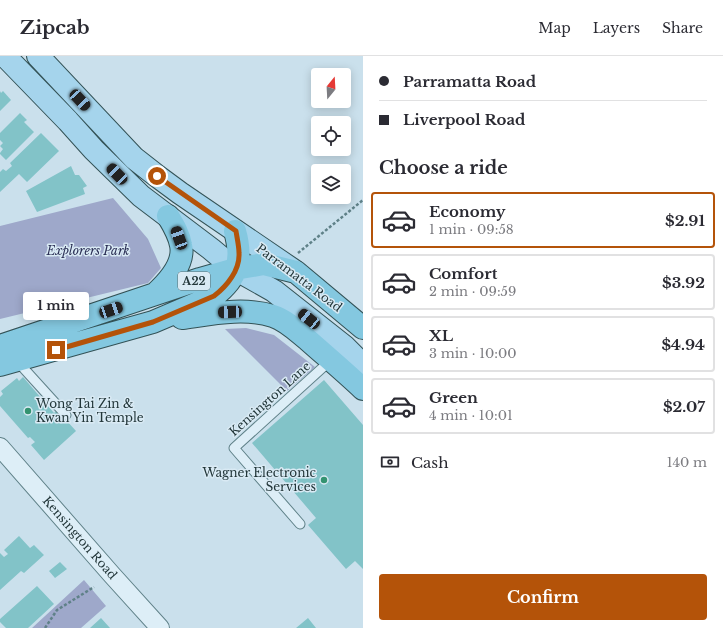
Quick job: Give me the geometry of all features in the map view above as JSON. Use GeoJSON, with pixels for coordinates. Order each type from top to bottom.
{"type":"FeatureCollection","features":[{"type":"Feature","properties":{"kind":"highway"},"geometry":{"type":"LineString","coordinates":[[154,295],[172,276],[180,258],[182,247],[176,230],[168,216]]}},
{"type":"Feature","properties":{"kind":"highway"},"geometry":{"type":"LineString","coordinates":[[153,322],[214,296],[222,289],[235,269],[240,253],[236,231]]}},
{"type":"Feature","properties":{"kind":"highway","name":"A22"},"geometry":{"type":"LineString","coordinates":[[0,346],[200,279],[235,269],[264,264],[297,263]]}},
{"type":"Feature","properties":{"kind":"highway","name":"Parramatta Road"},"geometry":{"type":"LineString","coordinates":[[297,263],[363,328]]}},
{"type":"Feature","properties":{"kind":"highway"},"geometry":{"type":"LineString","coordinates":[[8,362],[153,322],[218,313],[264,313],[275,316],[337,354],[363,389]]}},
{"type":"Feature","properties":{"kind":"main road"},"geometry":{"type":"LineString","coordinates":[[5,56],[117,174],[141,196],[211,249],[278,303],[337,354],[363,365]]}},
{"type":"Feature","properties":{"kind":"main road","name":"Parramatta Road"},"geometry":{"type":"LineString","coordinates":[[38,56],[134,158],[157,176],[236,231],[297,263]]}},
{"type":"Feature","properties":{"kind":"street","name":"Kensington Road"},"geometry":{"type":"LineString","coordinates":[[0,447],[160,628]]}},
{"type":"Feature","properties":{"kind":"lane"},"geometry":{"type":"LineString","coordinates":[[337,354],[363,379]]}},
{"type":"Feature","properties":{"kind":"lane","name":"Kensington Lane"},"geometry":{"type":"LineString","coordinates":[[300,524],[234,448],[337,354]]}},
{"type":"Feature","properties":{"kind":"lane"},"geometry":{"type":"LineString","coordinates":[[8,362],[66,415]]}},
{"type":"Feature","properties":{"kind":"path"},"geometry":{"type":"LineString","coordinates":[[297,263],[363,200]]}},
{"type":"Feature","properties":{"kind":"path"},"geometry":{"type":"LineString","coordinates":[[45,628],[57,610],[94,587]]}},
{"type":"Feature","properties":{"kind":"green space","name":"Explorers Park"},"geometry":{"type":"Polygon","coordinates":[[[113,198],[148,239],[161,268],[148,283],[0,319],[0,226],[113,198]]]}},
{"type":"Feature","properties":{"kind":"green space"},"geometry":{"type":"Polygon","coordinates":[[[246,328],[274,335],[315,367],[287,391],[225,329],[246,328]]]}},
{"type":"Feature","properties":{"kind":"green space"},"geometry":{"type":"Polygon","coordinates":[[[84,580],[106,606],[81,628],[32,628],[84,580]]]}},
{"type":"Feature","properties":{"kind":"building"},"geometry":{"type":"Polygon","coordinates":[[[0,91],[1,93],[3,91],[11,100],[0,111],[0,91]]]}},
{"type":"Feature","properties":{"kind":"building"},"geometry":{"type":"Polygon","coordinates":[[[20,113],[27,120],[24,122],[34,132],[6,160],[0,154],[3,149],[0,146],[3,143],[0,140],[0,133],[20,113]]]}},
{"type":"Feature","properties":{"kind":"building"},"geometry":{"type":"Polygon","coordinates":[[[41,133],[59,151],[27,182],[19,174],[0,192],[0,172],[3,169],[6,171],[12,166],[10,163],[41,133]]]}},
{"type":"Feature","properties":{"kind":"building"},"geometry":{"type":"Polygon","coordinates":[[[71,166],[75,175],[79,175],[87,186],[83,188],[85,194],[37,212],[26,191],[71,166]]]}},
{"type":"Feature","properties":{"kind":"building","name":"Wong Tai Zin & Kwan Yin Temple"},"geometry":{"type":"Polygon","coordinates":[[[23,377],[54,413],[57,410],[76,431],[44,460],[31,445],[35,442],[30,437],[28,438],[0,406],[0,397],[3,394],[1,391],[17,378],[19,381],[23,377]]]}},
{"type":"Feature","properties":{"kind":"building","name":"Wagner Electronic Services"},"geometry":{"type":"Polygon","coordinates":[[[324,380],[363,425],[363,569],[355,561],[346,569],[308,525],[316,518],[252,443],[324,380]]]}},
{"type":"Feature","properties":{"kind":"building"},"geometry":{"type":"Polygon","coordinates":[[[19,536],[30,548],[34,545],[44,555],[24,573],[21,571],[0,590],[0,553],[4,557],[8,554],[4,550],[19,536]]]}},
{"type":"Feature","properties":{"kind":"building"},"geometry":{"type":"Polygon","coordinates":[[[60,562],[67,569],[55,578],[49,571],[60,562]]]}},
{"type":"Feature","properties":{"kind":"building"},"geometry":{"type":"Polygon","coordinates":[[[37,586],[54,604],[28,628],[6,628],[0,622],[0,619],[37,586]]]}},
{"type":"Feature","properties":{"kind":"building"},"geometry":{"type":"Polygon","coordinates":[[[101,618],[110,628],[90,628],[101,618]]]}},
{"type":"Feature","properties":{"kind":"building"},"geometry":{"type":"Polygon","coordinates":[[[308,618],[316,628],[296,628],[308,618]]]}},
{"type":"Feature","properties":{"kind":"place","name":"Wong Tai Zin & Kwan Yin Temple"},"geometry":{"type":"Point","coordinates":[28,411]}},
{"type":"Feature","properties":{"kind":"place","name":"Wagner Electronic Services"},"geometry":{"type":"Point","coordinates":[324,480]}},
{"type":"Feature","properties":{"kind":"route"},"geometry":{"type":"LineString","coordinates":[[56,350],[153,322],[214,296],[229,281],[238,262],[240,253],[236,231],[157,176]]}}]}
